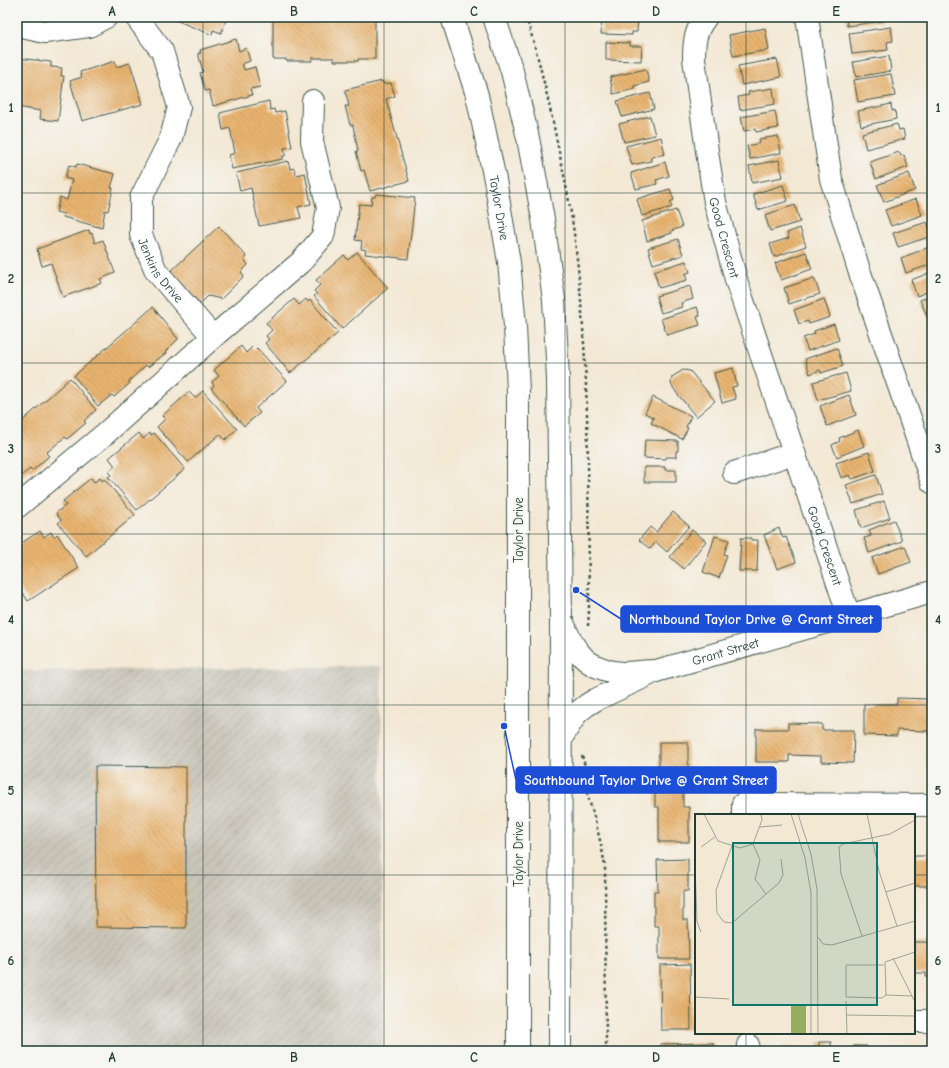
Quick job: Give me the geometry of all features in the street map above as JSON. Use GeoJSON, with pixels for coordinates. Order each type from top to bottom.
{"type":"FeatureCollection","features":[{"type":"Feature","properties":{"kind":"main road"},"geometry":{"type":"LineString","coordinates":[[17,26],[45,32],[89,26],[106,17]]}},
{"type":"Feature","properties":{"kind":"main road","name":"Jenkins Drive"},"geometry":{"type":"LineString","coordinates":[[136,17],[162,51],[179,107],[171,138],[141,198],[141,235],[156,271],[213,337]]}},
{"type":"Feature","properties":{"kind":"main road","name":"Taylor Drive"},"geometry":{"type":"LineString","coordinates":[[452,17],[477,95],[496,180],[509,262],[515,326],[518,392],[518,1051]]}},
{"type":"Feature","properties":{"kind":"main road"},"geometry":{"type":"LineString","coordinates":[[494,17],[512,71],[528,138],[543,219],[554,300],[558,379],[562,738],[560,1051]]}},
{"type":"Feature","properties":{"kind":"main road","name":"Good Crescent"},"geometry":{"type":"LineString","coordinates":[[706,17],[700,24],[696,34],[694,59],[708,158],[716,202],[737,284],[849,616]]}},
{"type":"Feature","properties":{"kind":"main road"},"geometry":{"type":"LineString","coordinates":[[807,17],[831,179],[859,270],[932,482]]}},
{"type":"Feature","properties":{"kind":"main road"},"geometry":{"type":"LineString","coordinates":[[17,507],[106,433],[213,337],[302,261],[323,236],[328,208],[312,141],[313,102]]}},
{"type":"Feature","properties":{"kind":"main road"},"geometry":{"type":"LineString","coordinates":[[734,473],[794,452]]}},
{"type":"Feature","properties":{"kind":"main road","name":"Grant Street"},"geometry":{"type":"LineString","coordinates":[[656,671],[932,592]]}},
{"type":"Feature","properties":{"kind":"main road"},"geometry":{"type":"LineString","coordinates":[[561,619],[580,655],[592,664],[621,673],[656,671]]}},
{"type":"Feature","properties":{"kind":"main road"},"geometry":{"type":"LineString","coordinates":[[562,738],[577,713],[587,705],[656,671]]}},
{"type":"Feature","properties":{"kind":"main road"},"geometry":{"type":"LineString","coordinates":[[743,814],[743,804],[932,805]]}},
{"type":"Feature","properties":{"kind":"main road"},"geometry":{"type":"LineString","coordinates":[[915,1021],[932,1021]]}},
{"type":"Feature","properties":{"kind":"path"},"geometry":{"type":"LineString","coordinates":[[581,750],[591,784],[585,786],[597,826],[605,867],[606,1051]]}},
{"type":"Feature","properties":{"kind":"shaded area"},"geometry":{"type":"Polygon","coordinates":[[[381,666],[383,1051],[17,1051],[17,671],[381,666]]]}},
{"type":"Feature","properties":{"kind":"building"},"geometry":{"type":"Polygon","coordinates":[[[174,17],[227,18],[221,33],[213,30],[212,35],[173,19],[174,17]]]}},
{"type":"Feature","properties":{"kind":"building"},"geometry":{"type":"Polygon","coordinates":[[[273,17],[375,17],[375,59],[334,61],[334,58],[312,58],[312,61],[286,61],[286,59],[273,59],[273,17]]]}},
{"type":"Feature","properties":{"kind":"building"},"geometry":{"type":"Polygon","coordinates":[[[602,17],[638,17],[637,32],[632,32],[632,35],[601,34],[602,17]]]}},
{"type":"Feature","properties":{"kind":"building"},"geometry":{"type":"Polygon","coordinates":[[[846,17],[882,17],[883,21],[847,26],[846,17]]]}},
{"type":"Feature","properties":{"kind":"building"},"geometry":{"type":"Polygon","coordinates":[[[891,27],[893,41],[887,42],[888,50],[852,54],[849,33],[891,27]]]}},
{"type":"Feature","properties":{"kind":"building"},"geometry":{"type":"Polygon","coordinates":[[[765,28],[769,50],[733,56],[729,35],[765,28]]]}},
{"type":"Feature","properties":{"kind":"building"},"geometry":{"type":"Polygon","coordinates":[[[236,39],[239,51],[246,48],[250,61],[242,64],[244,70],[255,67],[260,87],[250,89],[252,95],[213,106],[209,90],[205,91],[200,73],[203,72],[198,53],[201,53],[200,50],[236,39]]]}},
{"type":"Feature","properties":{"kind":"building"},"geometry":{"type":"Polygon","coordinates":[[[606,42],[630,43],[630,46],[642,46],[641,61],[606,60],[606,42]]]}},
{"type":"Feature","properties":{"kind":"building"},"geometry":{"type":"Polygon","coordinates":[[[889,56],[891,71],[856,77],[853,62],[889,56]]]}},
{"type":"Feature","properties":{"kind":"building"},"geometry":{"type":"Polygon","coordinates":[[[18,58],[51,62],[51,67],[62,68],[61,76],[64,76],[58,121],[40,119],[41,111],[17,107],[18,58]]]}},
{"type":"Feature","properties":{"kind":"building"},"geometry":{"type":"Polygon","coordinates":[[[777,59],[781,77],[742,85],[738,66],[777,59]]]}},
{"type":"Feature","properties":{"kind":"building"},"geometry":{"type":"Polygon","coordinates":[[[115,61],[116,67],[130,63],[143,104],[82,121],[70,81],[82,77],[80,72],[115,61]]]}},
{"type":"Feature","properties":{"kind":"building"},"geometry":{"type":"Polygon","coordinates":[[[646,69],[649,82],[634,86],[635,89],[613,94],[610,77],[646,69]]]}},
{"type":"Feature","properties":{"kind":"building"},"geometry":{"type":"Polygon","coordinates":[[[891,74],[895,96],[858,102],[854,80],[891,74]]]}},
{"type":"Feature","properties":{"kind":"building"},"geometry":{"type":"Polygon","coordinates":[[[382,81],[384,84],[391,83],[395,96],[386,99],[409,181],[370,191],[364,170],[361,171],[356,151],[358,151],[353,125],[350,125],[345,106],[349,106],[345,90],[382,81]]]}},
{"type":"Feature","properties":{"kind":"building"},"geometry":{"type":"Polygon","coordinates":[[[773,88],[775,104],[740,110],[738,97],[749,95],[748,92],[773,88]]]}},
{"type":"Feature","properties":{"kind":"building"},"geometry":{"type":"Polygon","coordinates":[[[650,93],[654,109],[622,117],[617,101],[650,93]]]}},
{"type":"Feature","properties":{"kind":"building"},"geometry":{"type":"Polygon","coordinates":[[[269,101],[270,110],[274,109],[275,113],[285,111],[292,147],[284,148],[286,155],[283,156],[283,159],[232,169],[229,155],[235,153],[230,128],[223,130],[220,113],[269,101]]]}},
{"type":"Feature","properties":{"kind":"building"},"geometry":{"type":"Polygon","coordinates":[[[891,104],[892,111],[895,110],[896,119],[861,126],[858,111],[891,104]]]}},
{"type":"Feature","properties":{"kind":"building"},"geometry":{"type":"Polygon","coordinates":[[[775,111],[778,128],[756,132],[755,129],[744,131],[741,117],[775,111]]]}},
{"type":"Feature","properties":{"kind":"building"},"geometry":{"type":"Polygon","coordinates":[[[650,116],[655,135],[624,142],[619,124],[650,116]]]}},
{"type":"Feature","properties":{"kind":"building"},"geometry":{"type":"Polygon","coordinates":[[[897,124],[899,130],[903,129],[905,139],[866,149],[862,133],[897,124]]]}},
{"type":"Feature","properties":{"kind":"building"},"geometry":{"type":"Polygon","coordinates":[[[778,136],[781,153],[750,159],[747,146],[760,143],[759,139],[778,136]]]}},
{"type":"Feature","properties":{"kind":"building"},"geometry":{"type":"Polygon","coordinates":[[[661,137],[665,154],[651,157],[651,161],[632,165],[626,146],[661,137]]]}},
{"type":"Feature","properties":{"kind":"building"},"geometry":{"type":"Polygon","coordinates":[[[899,152],[901,156],[904,155],[908,167],[876,179],[870,162],[899,152]]]}},
{"type":"Feature","properties":{"kind":"building"},"geometry":{"type":"Polygon","coordinates":[[[779,160],[783,177],[752,183],[749,166],[779,160]]]}},
{"type":"Feature","properties":{"kind":"building"},"geometry":{"type":"Polygon","coordinates":[[[288,161],[290,169],[294,168],[296,175],[305,173],[311,204],[298,207],[301,218],[259,226],[251,188],[240,191],[236,173],[288,161]]]}},
{"type":"Feature","properties":{"kind":"building"},"geometry":{"type":"Polygon","coordinates":[[[665,162],[669,176],[656,180],[657,184],[636,189],[631,173],[665,162]]]}},
{"type":"Feature","properties":{"kind":"building"},"geometry":{"type":"Polygon","coordinates":[[[77,164],[115,174],[111,188],[113,188],[108,211],[105,210],[102,228],[63,217],[64,214],[56,212],[60,197],[67,200],[72,180],[65,178],[69,165],[76,167],[77,164]]]}},
{"type":"Feature","properties":{"kind":"building"},"geometry":{"type":"Polygon","coordinates":[[[909,173],[915,190],[884,202],[877,185],[909,173]]]}},
{"type":"Feature","properties":{"kind":"building"},"geometry":{"type":"Polygon","coordinates":[[[783,185],[788,201],[758,210],[753,194],[783,185]]]}},
{"type":"Feature","properties":{"kind":"building"},"geometry":{"type":"Polygon","coordinates":[[[670,189],[674,200],[670,202],[672,207],[642,216],[637,199],[670,189]]]}},
{"type":"Feature","properties":{"kind":"building"},"geometry":{"type":"Polygon","coordinates":[[[376,194],[415,198],[408,259],[365,254],[366,250],[361,249],[362,241],[355,240],[359,204],[371,205],[372,197],[375,197],[376,194]]]}},
{"type":"Feature","properties":{"kind":"building"},"geometry":{"type":"Polygon","coordinates":[[[916,199],[922,215],[891,226],[885,210],[916,199]]]}},
{"type":"Feature","properties":{"kind":"building"},"geometry":{"type":"Polygon","coordinates":[[[795,205],[800,222],[770,231],[765,215],[795,205]]]}},
{"type":"Feature","properties":{"kind":"building"},"geometry":{"type":"Polygon","coordinates":[[[676,210],[682,227],[671,231],[672,233],[647,241],[642,221],[676,210]]]}},
{"type":"Feature","properties":{"kind":"building"},"geometry":{"type":"Polygon","coordinates":[[[927,222],[932,236],[898,247],[893,233],[927,222]]]}},
{"type":"Feature","properties":{"kind":"building"},"geometry":{"type":"Polygon","coordinates":[[[219,226],[246,256],[244,259],[248,265],[241,272],[244,276],[221,299],[208,296],[200,304],[171,271],[219,226]]]}},
{"type":"Feature","properties":{"kind":"building"},"geometry":{"type":"Polygon","coordinates":[[[800,228],[806,246],[774,257],[770,244],[789,238],[787,233],[800,228]]]}},
{"type":"Feature","properties":{"kind":"building"},"geometry":{"type":"Polygon","coordinates":[[[89,230],[90,234],[92,233],[95,243],[103,240],[115,273],[100,279],[102,283],[63,297],[51,263],[42,266],[37,249],[89,230]]]}},
{"type":"Feature","properties":{"kind":"building"},"geometry":{"type":"Polygon","coordinates":[[[678,239],[683,255],[653,264],[648,248],[678,239]]]}},
{"type":"Feature","properties":{"kind":"building"},"geometry":{"type":"Polygon","coordinates":[[[932,246],[932,264],[906,273],[901,258],[932,246]]]}},
{"type":"Feature","properties":{"kind":"building"},"geometry":{"type":"Polygon","coordinates":[[[357,252],[388,288],[342,329],[314,296],[317,294],[314,291],[320,285],[316,280],[344,255],[348,260],[357,252]]]}},
{"type":"Feature","properties":{"kind":"building"},"geometry":{"type":"Polygon","coordinates":[[[806,252],[812,269],[781,280],[775,263],[806,252]]]}},
{"type":"Feature","properties":{"kind":"building"},"geometry":{"type":"Polygon","coordinates":[[[686,261],[690,272],[685,274],[687,280],[659,288],[654,271],[686,261]]]}},
{"type":"Feature","properties":{"kind":"building"},"geometry":{"type":"Polygon","coordinates":[[[932,272],[932,290],[917,296],[911,280],[932,272]]]}},
{"type":"Feature","properties":{"kind":"building"},"geometry":{"type":"Polygon","coordinates":[[[814,278],[820,294],[789,304],[784,288],[814,278]]]}},
{"type":"Feature","properties":{"kind":"building"},"geometry":{"type":"Polygon","coordinates":[[[690,286],[693,299],[681,303],[682,307],[661,313],[656,296],[690,286]]]}},
{"type":"Feature","properties":{"kind":"building"},"geometry":{"type":"Polygon","coordinates":[[[932,295],[932,316],[928,318],[920,300],[932,295]]]}},
{"type":"Feature","properties":{"kind":"building"},"geometry":{"type":"Polygon","coordinates":[[[294,299],[299,305],[306,299],[308,302],[310,300],[338,333],[290,373],[265,343],[269,340],[266,336],[272,330],[266,323],[294,299]]]}},
{"type":"Feature","properties":{"kind":"building"},"geometry":{"type":"Polygon","coordinates":[[[824,299],[830,317],[809,324],[808,321],[799,324],[794,310],[824,299]]]}},
{"type":"Feature","properties":{"kind":"building"},"geometry":{"type":"Polygon","coordinates":[[[153,307],[178,339],[165,352],[166,353],[148,367],[146,365],[129,381],[130,383],[114,397],[112,395],[98,406],[74,376],[153,307]]]}},
{"type":"Feature","properties":{"kind":"building"},"geometry":{"type":"Polygon","coordinates":[[[697,307],[700,316],[697,317],[700,325],[667,335],[661,319],[697,307]]]}},
{"type":"Feature","properties":{"kind":"building"},"geometry":{"type":"Polygon","coordinates":[[[834,324],[839,340],[808,351],[803,338],[815,334],[814,331],[834,324]]]}},
{"type":"Feature","properties":{"kind":"building"},"geometry":{"type":"Polygon","coordinates":[[[241,346],[246,353],[252,347],[255,350],[257,348],[287,381],[256,408],[260,413],[244,426],[211,388],[214,386],[212,382],[219,376],[214,370],[241,346]]]}},
{"type":"Feature","properties":{"kind":"building"},"geometry":{"type":"Polygon","coordinates":[[[837,348],[843,366],[821,373],[820,370],[810,374],[805,359],[837,348]]]}},
{"type":"Feature","properties":{"kind":"building"},"geometry":{"type":"Polygon","coordinates":[[[733,368],[737,386],[732,387],[736,399],[722,403],[714,373],[733,368]]]}},
{"type":"Feature","properties":{"kind":"building"},"geometry":{"type":"Polygon","coordinates":[[[683,370],[690,371],[715,401],[696,417],[671,384],[672,377],[683,370]]]}},
{"type":"Feature","properties":{"kind":"building"},"geometry":{"type":"Polygon","coordinates":[[[846,373],[851,391],[818,400],[813,382],[846,373]]]}},
{"type":"Feature","properties":{"kind":"building"},"geometry":{"type":"Polygon","coordinates":[[[70,378],[96,410],[84,421],[86,423],[67,439],[65,437],[46,453],[49,456],[32,471],[30,469],[18,478],[17,426],[70,378]]]}},
{"type":"Feature","properties":{"kind":"building"},"geometry":{"type":"Polygon","coordinates":[[[203,391],[237,429],[225,440],[220,434],[188,462],[157,427],[165,419],[162,416],[189,392],[195,398],[203,391]]]}},
{"type":"Feature","properties":{"kind":"building"},"geometry":{"type":"Polygon","coordinates":[[[849,395],[856,415],[827,426],[820,406],[849,395]]]}},
{"type":"Feature","properties":{"kind":"building"},"geometry":{"type":"Polygon","coordinates":[[[653,397],[691,416],[686,427],[688,428],[682,439],[651,423],[654,418],[645,413],[653,397]]]}},
{"type":"Feature","properties":{"kind":"building"},"geometry":{"type":"Polygon","coordinates":[[[858,430],[864,446],[837,457],[832,445],[840,441],[839,438],[858,430]]]}},
{"type":"Feature","properties":{"kind":"building"},"geometry":{"type":"Polygon","coordinates":[[[139,433],[143,439],[150,433],[151,435],[154,433],[185,469],[137,510],[108,477],[111,475],[108,472],[115,466],[109,458],[139,433]]]}},
{"type":"Feature","properties":{"kind":"building"},"geometry":{"type":"Polygon","coordinates":[[[645,440],[678,441],[678,451],[676,451],[676,457],[666,457],[666,459],[644,458],[645,440]]]}},
{"type":"Feature","properties":{"kind":"building"},"geometry":{"type":"Polygon","coordinates":[[[869,452],[875,471],[852,479],[850,475],[841,478],[836,463],[869,452]]]}},
{"type":"Feature","properties":{"kind":"building"},"geometry":{"type":"Polygon","coordinates":[[[644,467],[665,467],[665,470],[676,470],[676,482],[644,482],[644,467]]]}},
{"type":"Feature","properties":{"kind":"building"},"geometry":{"type":"Polygon","coordinates":[[[876,475],[882,494],[853,504],[846,485],[876,475]]]}},
{"type":"Feature","properties":{"kind":"building"},"geometry":{"type":"Polygon","coordinates":[[[91,478],[94,482],[100,478],[102,481],[104,479],[135,515],[86,556],[58,523],[61,520],[56,513],[66,505],[63,501],[91,478]]]}},
{"type":"Feature","properties":{"kind":"building"},"geometry":{"type":"Polygon","coordinates":[[[884,501],[890,518],[861,528],[856,510],[884,501]]]}},
{"type":"Feature","properties":{"kind":"building"},"geometry":{"type":"Polygon","coordinates":[[[673,512],[689,526],[667,552],[656,542],[650,549],[639,540],[650,527],[656,532],[673,512]]]}},
{"type":"Feature","properties":{"kind":"building"},"geometry":{"type":"Polygon","coordinates":[[[894,520],[902,541],[869,553],[864,538],[871,536],[869,530],[894,520]]]}},
{"type":"Feature","properties":{"kind":"building"},"geometry":{"type":"Polygon","coordinates":[[[779,528],[783,538],[786,537],[796,562],[777,569],[764,535],[779,528]]]}},
{"type":"Feature","properties":{"kind":"building"},"geometry":{"type":"Polygon","coordinates":[[[692,530],[706,541],[684,569],[670,557],[692,530]]]}},
{"type":"Feature","properties":{"kind":"building"},"geometry":{"type":"Polygon","coordinates":[[[40,531],[44,537],[51,532],[54,537],[57,534],[79,568],[28,601],[17,584],[17,546],[40,531]]]}},
{"type":"Feature","properties":{"kind":"building"},"geometry":{"type":"Polygon","coordinates":[[[715,536],[729,540],[724,554],[727,555],[719,578],[703,572],[715,536]]]}},
{"type":"Feature","properties":{"kind":"building"},"geometry":{"type":"Polygon","coordinates":[[[741,538],[758,540],[757,571],[739,571],[741,538]]]}},
{"type":"Feature","properties":{"kind":"building"},"geometry":{"type":"Polygon","coordinates":[[[905,546],[911,562],[878,574],[872,558],[905,546]]]}},
{"type":"Feature","properties":{"kind":"building"},"geometry":{"type":"Polygon","coordinates":[[[897,698],[929,699],[929,705],[932,705],[932,737],[929,736],[928,731],[897,730],[897,736],[864,735],[864,704],[897,704],[897,698]]]}},
{"type":"Feature","properties":{"kind":"building"},"geometry":{"type":"Polygon","coordinates":[[[788,723],[822,724],[822,730],[854,730],[853,763],[821,762],[821,756],[789,755],[789,762],[756,762],[756,729],[788,729],[788,723]]]}},
{"type":"Feature","properties":{"kind":"building"},"geometry":{"type":"Polygon","coordinates":[[[659,742],[688,742],[688,775],[683,775],[683,807],[689,807],[689,842],[659,842],[659,807],[655,807],[655,774],[659,774],[659,742]]]}},
{"type":"Feature","properties":{"kind":"building"},"geometry":{"type":"Polygon","coordinates":[[[95,766],[186,767],[186,928],[96,927],[95,766]]]}},
{"type":"Feature","properties":{"kind":"building"},"geometry":{"type":"Polygon","coordinates":[[[928,851],[932,851],[932,881],[928,881],[928,886],[915,886],[915,856],[928,856],[928,851]]]}},
{"type":"Feature","properties":{"kind":"building"},"geometry":{"type":"Polygon","coordinates":[[[688,859],[688,891],[683,891],[683,920],[688,920],[689,959],[659,959],[659,926],[654,926],[654,891],[658,891],[657,860],[688,859]]]}},
{"type":"Feature","properties":{"kind":"building"},"geometry":{"type":"Polygon","coordinates":[[[915,942],[928,942],[928,947],[932,947],[932,977],[926,977],[926,973],[915,973],[915,942]]]}},
{"type":"Feature","properties":{"kind":"building"},"geometry":{"type":"Polygon","coordinates":[[[690,964],[691,1030],[661,1030],[660,965],[690,964]]]}},
{"type":"Feature","properties":{"kind":"building"},"geometry":{"type":"Polygon","coordinates":[[[819,1042],[831,1042],[831,1051],[819,1051],[819,1042]]]}},
{"type":"Feature","properties":{"kind":"building"},"geometry":{"type":"Polygon","coordinates":[[[713,1043],[714,1051],[660,1051],[660,1044],[713,1043]]]}},
{"type":"Feature","properties":{"kind":"building"},"geometry":{"type":"Polygon","coordinates":[[[854,1046],[867,1046],[867,1051],[854,1051],[854,1046]]]}},
{"type":"Feature","properties":{"kind":"building"},"geometry":{"type":"Polygon","coordinates":[[[926,1046],[932,1046],[932,1051],[926,1051],[926,1046]]]}},
{"type":"Feature","properties":{"kind":"building"},"geometry":{"type":"Polygon","coordinates":[[[781,1047],[798,1047],[799,1051],[781,1051],[781,1047]]]}},
{"type":"Feature","properties":{"kind":"building"},"geometry":{"type":"Polygon","coordinates":[[[891,1049],[905,1049],[905,1051],[891,1051],[891,1049]]]}},
{"type":"Feature","properties":{"kind":"place","name":"Northbound Taylor Drive @ Grant Street"},"geometry":{"type":"Point","coordinates":[576,590]}},
{"type":"Feature","properties":{"kind":"place","name":"Southbound Taylor Drive @ Grant Street"},"geometry":{"type":"Point","coordinates":[504,726]}}]}
